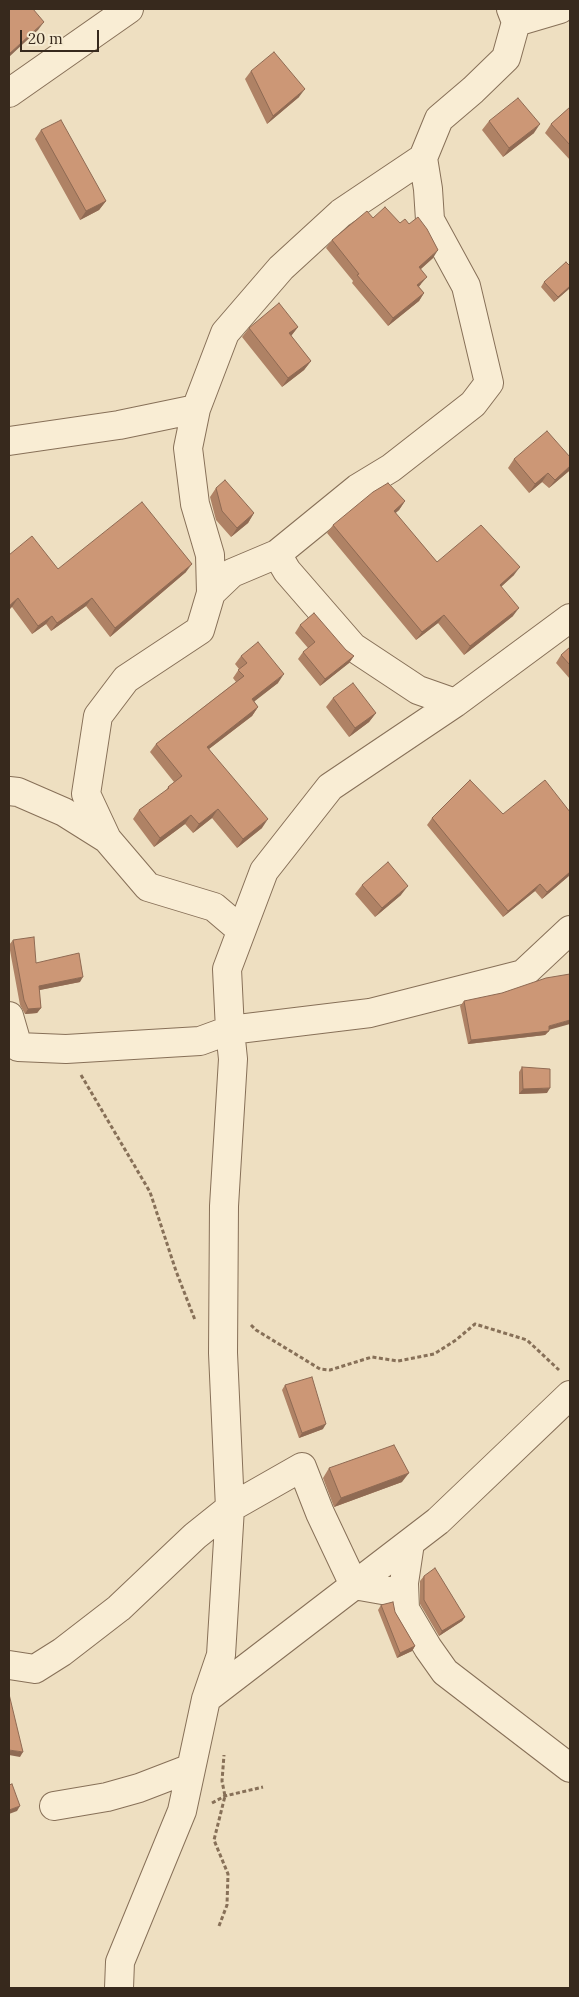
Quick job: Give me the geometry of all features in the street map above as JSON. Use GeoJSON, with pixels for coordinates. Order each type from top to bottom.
{"type":"FeatureCollection","features":[{"type":"Feature","properties":{"kind":"street"},"geometry":{"type":"LineString","coordinates":[[9,93],[129,9]]}},
{"type":"Feature","properties":{"kind":"street"},"geometry":{"type":"LineString","coordinates":[[211,593],[232,573],[277,554],[358,488],[392,468],[473,404],[489,383],[466,286],[430,220],[423,158],[439,119],[506,58],[514,15],[560,9]]}},
{"type":"Feature","properties":{"kind":"street"},"geometry":{"type":"LineString","coordinates":[[242,930],[214,906],[148,887],[107,839],[86,794],[98,716],[126,679],[200,630],[211,593],[210,556],[195,504],[188,448],[196,409],[225,333],[281,268],[341,214],[423,158]]}},
{"type":"Feature","properties":{"kind":"street"},"geometry":{"type":"LineString","coordinates":[[9,441],[119,425],[196,409]]}},
{"type":"Feature","properties":{"kind":"street"},"geometry":{"type":"LineString","coordinates":[[277,554],[287,571],[353,647],[418,690],[455,703]]}},
{"type":"Feature","properties":{"kind":"street"},"geometry":{"type":"LineString","coordinates":[[210,556],[232,573]]}},
{"type":"Feature","properties":{"kind":"street"},"geometry":{"type":"LineString","coordinates":[[119,1988],[120,1962],[182,1811],[206,1699],[221,1655],[230,1508],[224,1353],[224,1206],[233,1059],[227,969],[264,871],[330,787],[455,703],[570,618]]}},
{"type":"Feature","properties":{"kind":"street"},"geometry":{"type":"LineString","coordinates":[[9,791],[18,792],[64,812],[107,839]]}},
{"type":"Feature","properties":{"kind":"street"},"geometry":{"type":"LineString","coordinates":[[9,1016],[13,1046],[66,1050],[200,1041],[230,1030],[370,1013],[523,974],[570,930]]}},
{"type":"Feature","properties":{"kind":"street"},"geometry":{"type":"LineString","coordinates":[[206,1699],[438,1521],[567,1385]]}},
{"type":"Feature","properties":{"kind":"street"},"geometry":{"type":"LineString","coordinates":[[9,1665],[35,1669],[62,1652],[119,1608],[195,1536],[230,1508],[302,1467],[320,1513],[354,1585]]}},
{"type":"Feature","properties":{"kind":"street"},"geometry":{"type":"LineString","coordinates":[[410,1543],[404,1591],[405,1609],[445,1672],[570,1768]]}},
{"type":"Feature","properties":{"kind":"street"},"geometry":{"type":"LineString","coordinates":[[354,1585],[388,1591],[404,1591]]}},
{"type":"Feature","properties":{"kind":"street"},"geometry":{"type":"LineString","coordinates":[[54,1806],[107,1797],[140,1788],[191,1768]]}},
{"type":"Feature","properties":{"kind":"path"},"geometry":{"type":"LineString","coordinates":[[66,1050],[106,1114],[150,1192],[176,1271],[196,1322]]}},
{"type":"Feature","properties":{"kind":"path"},"geometry":{"type":"LineString","coordinates":[[224,1297],[256,1330],[320,1369],[330,1370],[372,1357],[398,1360],[434,1354],[456,1340],[475,1324],[527,1340],[567,1385]]}},
{"type":"Feature","properties":{"kind":"path"},"geometry":{"type":"LineString","coordinates":[[219,1926],[227,1905],[228,1874],[214,1840],[225,1796],[222,1781],[224,1753]]}},
{"type":"Feature","properties":{"kind":"path"},"geometry":{"type":"LineString","coordinates":[[182,1811],[206,1807],[225,1796],[263,1787]]}},
{"type":"Feature","properties":{"kind":"building"},"geometry":{"type":"Polygon","coordinates":[[[9,9],[33,9],[44,22],[9,54],[9,9]]]}},
{"type":"Feature","properties":{"kind":"building"},"geometry":{"type":"Polygon","coordinates":[[[274,52],[305,89],[273,116],[251,71],[274,52]]]}},
{"type":"Feature","properties":{"kind":"building"},"geometry":{"type":"Polygon","coordinates":[[[518,98],[540,124],[509,148],[489,121],[518,98]]]}},
{"type":"Feature","properties":{"kind":"building"},"geometry":{"type":"Polygon","coordinates":[[[570,107],[570,145],[551,124],[570,107]]]}},
{"type":"Feature","properties":{"kind":"building"},"geometry":{"type":"Polygon","coordinates":[[[61,120],[106,201],[86,211],[41,130],[61,120]]]}},
{"type":"Feature","properties":{"kind":"building"},"geometry":{"type":"Polygon","coordinates":[[[385,207],[400,223],[405,219],[409,224],[418,217],[438,250],[419,267],[427,277],[417,285],[424,293],[393,318],[357,275],[359,274],[332,240],[367,211],[373,218],[385,207]]]}},
{"type":"Feature","properties":{"kind":"building"},"geometry":{"type":"Polygon","coordinates":[[[566,262],[570,266],[570,286],[558,297],[544,282],[566,262]]]}},
{"type":"Feature","properties":{"kind":"building"},"geometry":{"type":"Polygon","coordinates":[[[279,303],[298,327],[289,333],[311,361],[288,378],[249,328],[279,303]]]}},
{"type":"Feature","properties":{"kind":"building"},"geometry":{"type":"Polygon","coordinates":[[[547,431],[570,457],[570,466],[555,480],[548,473],[535,484],[514,459],[547,431]]]}},
{"type":"Feature","properties":{"kind":"building"},"geometry":{"type":"Polygon","coordinates":[[[225,480],[254,513],[237,528],[222,511],[216,488],[225,480]]]}},
{"type":"Feature","properties":{"kind":"building"},"geometry":{"type":"Polygon","coordinates":[[[388,483],[405,501],[394,511],[437,562],[481,525],[520,567],[500,585],[519,608],[470,646],[444,615],[422,632],[333,525],[373,492],[388,483]]]}},
{"type":"Feature","properties":{"kind":"building"},"geometry":{"type":"Polygon","coordinates":[[[142,502],[192,564],[115,628],[92,598],[57,623],[52,616],[38,626],[18,598],[9,606],[9,555],[32,536],[58,569],[142,502]]]}},
{"type":"Feature","properties":{"kind":"building"},"geometry":{"type":"Polygon","coordinates":[[[314,613],[346,650],[354,656],[325,679],[303,652],[315,642],[300,625],[314,613]]]}},
{"type":"Feature","properties":{"kind":"building"},"geometry":{"type":"Polygon","coordinates":[[[258,642],[284,674],[252,699],[258,707],[207,747],[268,819],[243,839],[218,809],[199,824],[191,815],[160,838],[139,810],[182,776],[156,744],[244,676],[238,670],[247,663],[241,656],[258,642]]]}},
{"type":"Feature","properties":{"kind":"building"},"geometry":{"type":"Polygon","coordinates":[[[570,647],[570,665],[561,655],[570,647]]]}},
{"type":"Feature","properties":{"kind":"building"},"geometry":{"type":"Polygon","coordinates":[[[353,683],[376,713],[355,728],[333,698],[353,683]]]}},
{"type":"Feature","properties":{"kind":"building"},"geometry":{"type":"Polygon","coordinates":[[[470,780],[503,814],[545,780],[570,812],[570,872],[547,892],[540,884],[508,911],[432,818],[470,780]]]}},
{"type":"Feature","properties":{"kind":"building"},"geometry":{"type":"Polygon","coordinates":[[[388,862],[408,886],[382,908],[362,885],[388,862]]]}},
{"type":"Feature","properties":{"kind":"building"},"geometry":{"type":"Polygon","coordinates":[[[34,937],[36,963],[79,953],[83,977],[39,986],[41,1008],[28,1009],[24,1000],[13,940],[34,937]]]}},
{"type":"Feature","properties":{"kind":"building"},"geometry":{"type":"Polygon","coordinates":[[[570,974],[570,1020],[549,1026],[549,1031],[471,1040],[464,1001],[502,993],[546,978],[570,974]]]}},
{"type":"Feature","properties":{"kind":"building"},"geometry":{"type":"Polygon","coordinates":[[[522,1067],[550,1069],[550,1088],[523,1089],[522,1067]]]}},
{"type":"Feature","properties":{"kind":"building"},"geometry":{"type":"Polygon","coordinates":[[[312,1377],[326,1424],[302,1433],[285,1385],[312,1377]]]}},
{"type":"Feature","properties":{"kind":"building"},"geometry":{"type":"Polygon","coordinates":[[[394,1445],[409,1473],[341,1498],[329,1468],[394,1445]]]}},
{"type":"Feature","properties":{"kind":"building"},"geometry":{"type":"Polygon","coordinates":[[[435,1568],[465,1617],[442,1631],[424,1600],[424,1576],[435,1568]]]}},
{"type":"Feature","properties":{"kind":"building"},"geometry":{"type":"Polygon","coordinates":[[[393,1602],[395,1612],[415,1646],[400,1653],[381,1605],[393,1602]]]}},
{"type":"Feature","properties":{"kind":"building"},"geometry":{"type":"Polygon","coordinates":[[[9,1694],[23,1752],[9,1750],[9,1694]]]}},
{"type":"Feature","properties":{"kind":"building"},"geometry":{"type":"Polygon","coordinates":[[[12,1784],[20,1806],[9,1810],[9,1785],[12,1784]]]}}]}
